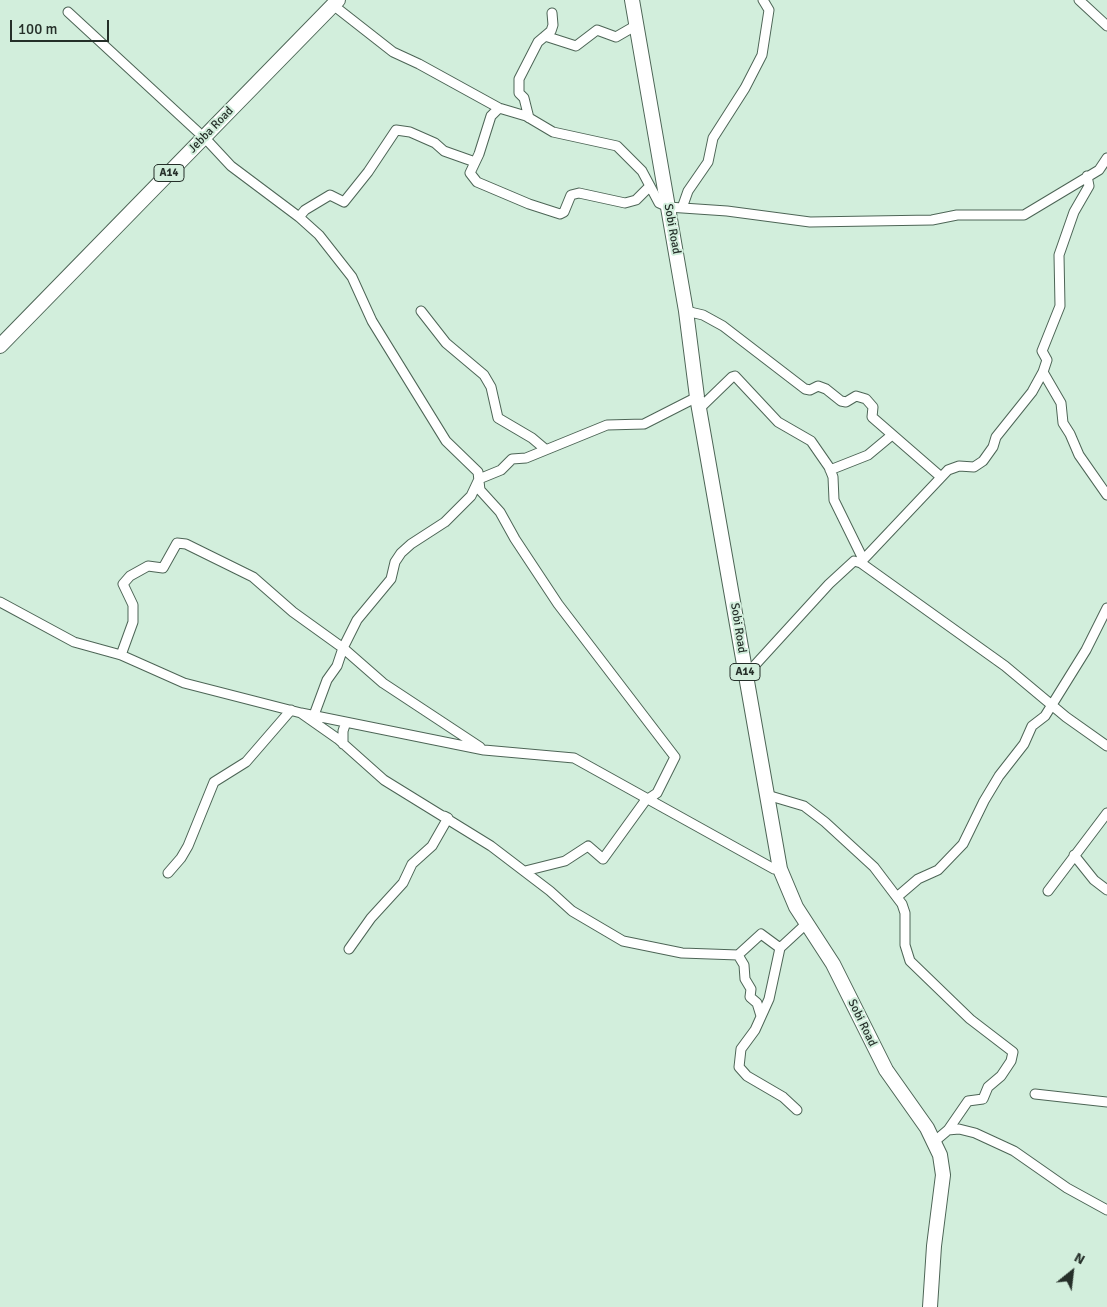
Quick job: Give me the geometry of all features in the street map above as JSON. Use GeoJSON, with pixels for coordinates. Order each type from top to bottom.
{"type":"FeatureCollection","features":[{"type":"Feature","properties":{"kind":"highway","name":"Sobi Road"},"geometry":{"type":"LineString","coordinates":[[632,0],[686,311],[698,403],[780,869],[796,907],[836,970],[886,1070],[935,1141],[940,1155],[943,1175],[934,1246],[930,1307]]}},
{"type":"Feature","properties":{"kind":"highway","name":"A14"},"geometry":{"type":"LineString","coordinates":[[0,335],[333,2]]}},
{"type":"Feature","properties":{"kind":"highway","name":"Jebba Road"},"geometry":{"type":"LineString","coordinates":[[0,346],[201,135]]}},
{"type":"Feature","properties":{"kind":"street"},"geometry":{"type":"LineString","coordinates":[[682,208],[688,191],[708,162],[713,138],[745,88],[762,55],[769,10],[763,0]]}},
{"type":"Feature","properties":{"kind":"street"},"geometry":{"type":"LineString","coordinates":[[1079,0],[1107,26]]}},
{"type":"Feature","properties":{"kind":"street"},"geometry":{"type":"LineString","coordinates":[[333,2],[393,52],[404,56],[500,108],[529,118],[554,132],[616,146],[636,164],[659,203],[668,207],[810,222],[932,220],[957,214],[1024,215],[1099,170],[1107,158]]}},
{"type":"Feature","properties":{"kind":"street"},"geometry":{"type":"LineString","coordinates":[[68,12],[201,135],[231,166],[299,217],[319,235],[352,277],[372,321],[446,441],[478,472],[480,490],[500,512],[515,539],[558,604],[676,757],[657,793],[645,801],[603,859],[588,846],[565,861],[525,871]]}},
{"type":"Feature","properties":{"kind":"street"},"geometry":{"type":"LineString","coordinates":[[529,118],[524,98],[519,93],[519,79],[538,42],[553,25],[552,14]]}},
{"type":"Feature","properties":{"kind":"street"},"geometry":{"type":"LineString","coordinates":[[545,36],[576,46],[597,30],[616,37],[635,26]]}},
{"type":"Feature","properties":{"kind":"street"},"geometry":{"type":"LineString","coordinates":[[500,108],[491,116],[470,176],[477,182],[554,213],[564,212],[571,195],[579,193],[625,203],[636,200],[650,186]]}},
{"type":"Feature","properties":{"kind":"street"},"geometry":{"type":"LineString","coordinates":[[299,217],[305,210],[330,195],[344,202],[368,172],[396,130],[410,132],[435,143],[444,151],[475,162]]}},
{"type":"Feature","properties":{"kind":"street"},"geometry":{"type":"LineString","coordinates":[[862,561],[952,467],[974,466],[983,461],[993,447],[996,437],[1032,392],[1047,360],[1042,351],[1060,306],[1060,255],[1074,212],[1089,186],[1087,176]]}},
{"type":"Feature","properties":{"kind":"street"},"geometry":{"type":"LineString","coordinates":[[422,311],[446,343],[484,375],[491,387],[498,418],[532,438],[545,449]]}},
{"type":"Feature","properties":{"kind":"street"},"geometry":{"type":"LineString","coordinates":[[686,311],[703,315],[722,326],[805,388],[810,390],[818,386],[826,389],[840,401],[846,402],[856,396],[866,399],[873,407],[872,417],[941,477]]}},
{"type":"Feature","properties":{"kind":"street"},"geometry":{"type":"LineString","coordinates":[[1042,372],[1058,396],[1063,423],[1070,434],[1078,455],[1107,495]]}},
{"type":"Feature","properties":{"kind":"street"},"geometry":{"type":"LineString","coordinates":[[314,715],[328,680],[337,666],[343,648],[364,609],[391,579],[395,562],[401,553],[410,544],[445,522],[471,496],[479,479],[501,470],[512,459],[526,458],[607,425],[644,424],[698,403],[735,376],[778,422],[811,441],[822,455],[833,477],[834,500],[862,561],[1017,675],[1050,704],[1107,746]]}},
{"type":"Feature","properties":{"kind":"street"},"geometry":{"type":"LineString","coordinates":[[830,470],[868,455],[892,435]]}},
{"type":"Feature","properties":{"kind":"street"},"geometry":{"type":"LineString","coordinates":[[121,655],[133,622],[133,605],[123,584],[130,576],[148,566],[163,568],[177,544],[186,544],[253,578],[293,612],[343,648],[383,683],[484,750]]}},
{"type":"Feature","properties":{"kind":"street"},"geometry":{"type":"LineString","coordinates":[[745,676],[854,560],[862,561]]}},
{"type":"Feature","properties":{"kind":"street"},"geometry":{"type":"LineString","coordinates":[[0,602],[74,642],[121,655],[184,683],[301,713],[484,750],[574,758],[774,869],[780,869]]}},
{"type":"Feature","properties":{"kind":"street"},"geometry":{"type":"LineString","coordinates":[[897,897],[918,879],[938,870],[963,844],[975,816],[999,776],[1024,744],[1032,726],[1045,716],[1050,704],[1086,650],[1107,608]]}},
{"type":"Feature","properties":{"kind":"street"},"geometry":{"type":"LineString","coordinates":[[168,873],[181,858],[188,846],[214,782],[246,762],[292,710]]}},
{"type":"Feature","properties":{"kind":"street"},"geometry":{"type":"LineString","coordinates":[[301,713],[343,744],[384,780],[428,808],[448,818],[525,871],[572,911],[622,941],[682,953],[738,955],[760,934],[780,948]]}},
{"type":"Feature","properties":{"kind":"street"},"geometry":{"type":"LineString","coordinates":[[343,744],[343,731],[346,722]]}},
{"type":"Feature","properties":{"kind":"street"},"geometry":{"type":"LineString","coordinates":[[767,795],[804,806],[825,822],[874,867],[897,897],[905,913],[906,945],[910,960],[970,1019],[1013,1052],[1011,1061],[1002,1076],[988,1087],[983,1099],[968,1101],[948,1130],[935,1141]]}},
{"type":"Feature","properties":{"kind":"street"},"geometry":{"type":"LineString","coordinates":[[1048,891],[1107,813]]}},
{"type":"Feature","properties":{"kind":"street"},"geometry":{"type":"LineString","coordinates":[[349,948],[384,903],[403,883],[412,864],[432,846],[448,818]]}},
{"type":"Feature","properties":{"kind":"street"},"geometry":{"type":"LineString","coordinates":[[1074,855],[1094,880],[1107,890]]}},
{"type":"Feature","properties":{"kind":"street"},"geometry":{"type":"LineString","coordinates":[[797,1110],[783,1097],[747,1076],[739,1068],[740,1049],[754,1030],[775,980],[780,948],[806,924]]}},
{"type":"Feature","properties":{"kind":"street"},"geometry":{"type":"LineString","coordinates":[[738,955],[744,965],[745,978],[751,989],[750,997],[757,1003],[761,1016]]}},
{"type":"Feature","properties":{"kind":"street"},"geometry":{"type":"LineString","coordinates":[[1035,1094],[1078,1101],[1107,1102]]}},
{"type":"Feature","properties":{"kind":"street"},"geometry":{"type":"LineString","coordinates":[[948,1130],[966,1130],[1014,1151],[1066,1188],[1107,1210]]}}]}
